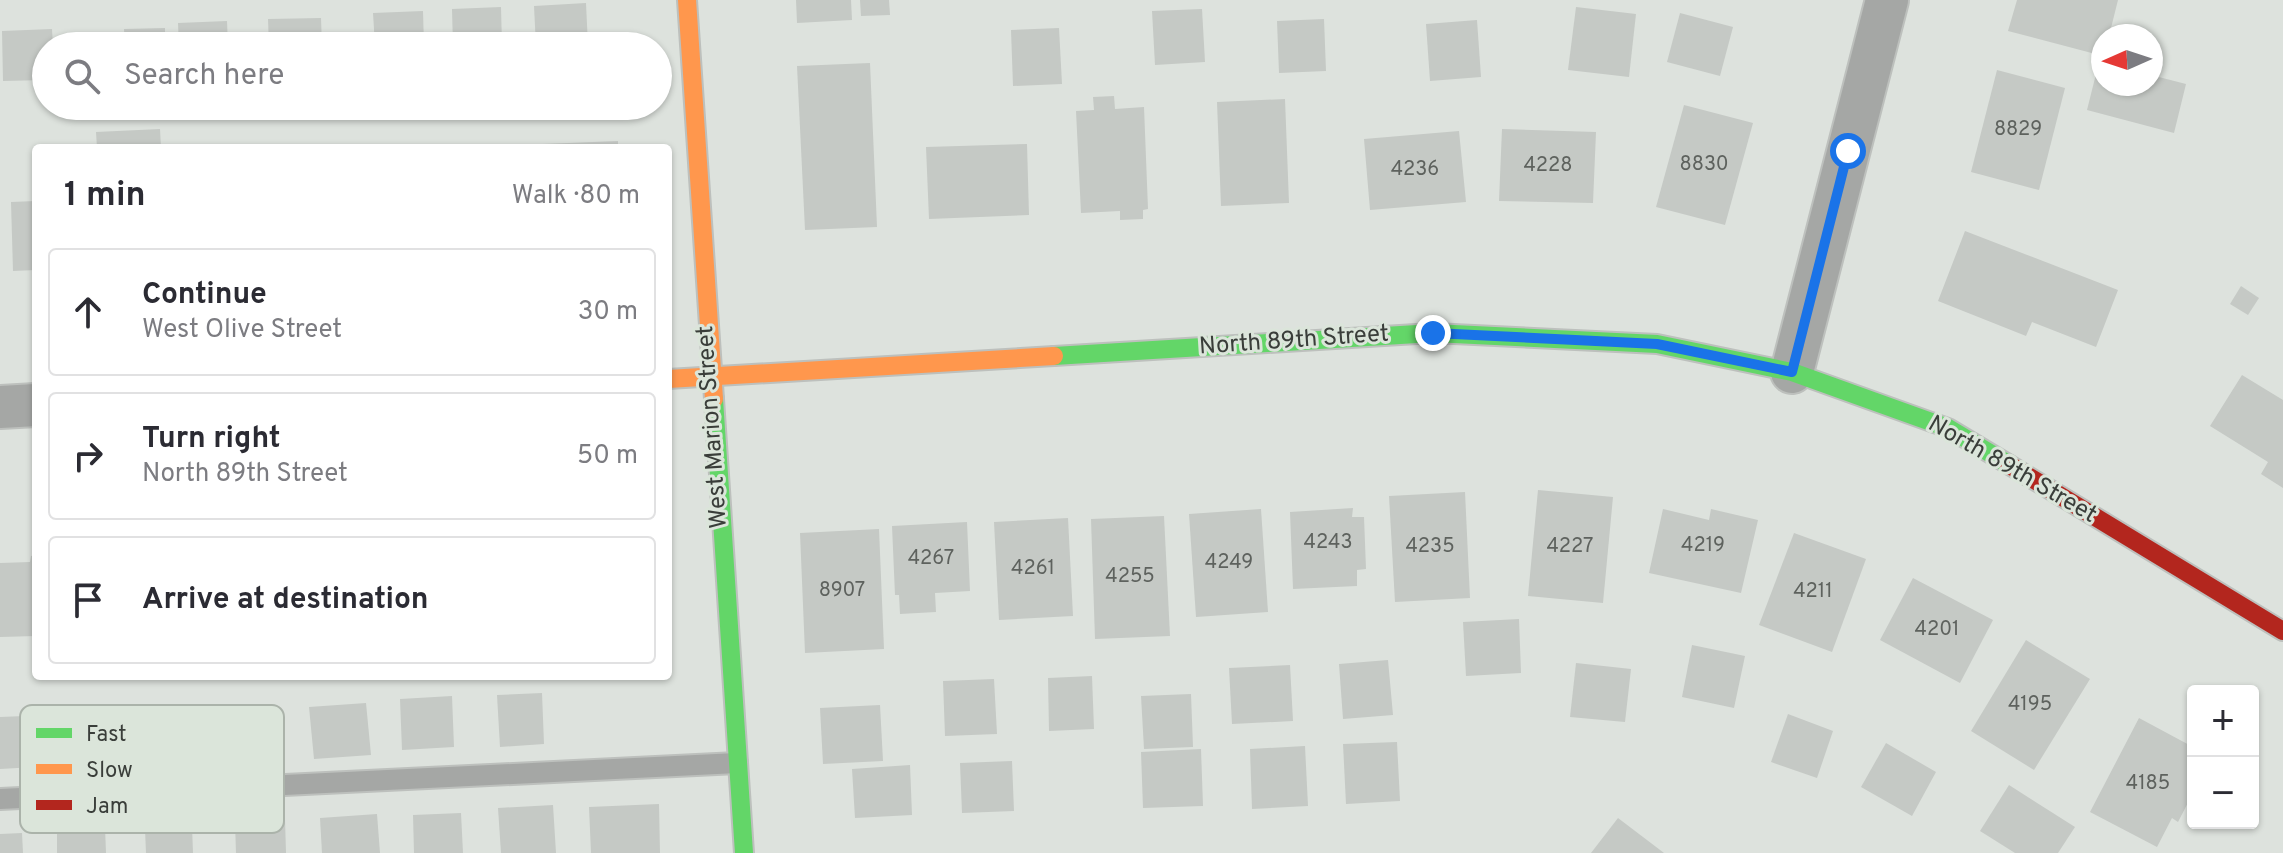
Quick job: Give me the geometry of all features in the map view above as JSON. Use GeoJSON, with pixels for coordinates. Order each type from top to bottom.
{"type":"FeatureCollection","features":[{"type":"Feature","properties":{"kind":"street","name":"West Marion Street"},"geometry":{"type":"LineString","coordinates":[[687,0],[744,853]]}},
{"type":"Feature","properties":{"kind":"street"},"geometry":{"type":"LineString","coordinates":[[1792,372],[1887,0]]}},
{"type":"Feature","properties":{"kind":"street","name":"North 89th Street"},"geometry":{"type":"LineString","coordinates":[[672,379],[1433,333],[1657,344],[1792,372],[1948,428],[2283,631]]}},
{"type":"Feature","properties":{"kind":"street"},"geometry":{"type":"LineString","coordinates":[[0,407],[32,405]]}},
{"type":"Feature","properties":{"kind":"lane"},"geometry":{"type":"LineString","coordinates":[[284,785],[737,763]]}},
{"type":"Feature","properties":{"kind":"lane"},"geometry":{"type":"LineString","coordinates":[[0,799],[20,798]]}},
{"type":"Feature","properties":{"kind":"building"},"geometry":{"type":"Polygon","coordinates":[[[796,0],[851,0],[852,20],[797,23],[796,0]]]}},
{"type":"Feature","properties":{"kind":"building"},"geometry":{"type":"Polygon","coordinates":[[[860,0],[889,0],[890,15],[861,16],[860,0]]]}},
{"type":"Feature","properties":{"kind":"building"},"geometry":{"type":"Polygon","coordinates":[[[2017,0],[2118,0],[2112,24],[2091,24],[2091,53],[2008,31],[2017,0]]]}},
{"type":"Feature","properties":{"kind":"building"},"geometry":{"type":"Polygon","coordinates":[[[586,3],[587,32],[535,32],[534,6],[586,3]]]}},
{"type":"Feature","properties":{"kind":"building"},"geometry":{"type":"Polygon","coordinates":[[[501,7],[502,32],[453,32],[452,9],[501,7]]]}},
{"type":"Feature","properties":{"kind":"building"},"geometry":{"type":"Polygon","coordinates":[[[1576,7],[1636,14],[1629,77],[1568,70],[1576,7]]]}},
{"type":"Feature","properties":{"kind":"building"},"geometry":{"type":"Polygon","coordinates":[[[1202,9],[1205,62],[1155,65],[1152,11],[1202,9]]]}},
{"type":"Feature","properties":{"kind":"building"},"geometry":{"type":"Polygon","coordinates":[[[423,11],[424,32],[374,32],[373,13],[423,11]]]}},
{"type":"Feature","properties":{"kind":"building"},"geometry":{"type":"Polygon","coordinates":[[[1680,13],[1733,27],[1720,76],[1667,62],[1680,13]]]}},
{"type":"Feature","properties":{"kind":"building"},"geometry":{"type":"Polygon","coordinates":[[[321,18],[322,32],[268,32],[268,19],[321,18]]]}},
{"type":"Feature","properties":{"kind":"building"},"geometry":{"type":"Polygon","coordinates":[[[1324,19],[1326,71],[1279,73],[1277,21],[1324,19]]]}},
{"type":"Feature","properties":{"kind":"building"},"geometry":{"type":"Polygon","coordinates":[[[1477,20],[1481,77],[1430,81],[1426,24],[1477,20]]]}},
{"type":"Feature","properties":{"kind":"building"},"geometry":{"type":"Polygon","coordinates":[[[227,21],[227,32],[178,32],[178,23],[227,21]]]}},
{"type":"Feature","properties":{"kind":"building"},"geometry":{"type":"Polygon","coordinates":[[[165,28],[165,32],[124,32],[124,29],[165,28]]]}},
{"type":"Feature","properties":{"kind":"building"},"geometry":{"type":"Polygon","coordinates":[[[1059,28],[1062,84],[1013,86],[1011,30],[1059,28]]]}},
{"type":"Feature","properties":{"kind":"building"},"geometry":{"type":"Polygon","coordinates":[[[52,29],[52,32],[32,32],[32,80],[3,81],[2,31],[52,29]]]}},
{"type":"Feature","properties":{"kind":"building"},"geometry":{"type":"Polygon","coordinates":[[[870,63],[877,227],[805,230],[797,66],[870,63]]]}},
{"type":"Feature","properties":{"kind":"building"},"geometry":{"type":"Polygon","coordinates":[[[1997,70],[2065,88],[2039,190],[1971,172],[1997,70]]]}},
{"type":"Feature","properties":{"kind":"building"},"geometry":{"type":"Polygon","coordinates":[[[2163,78],[2186,84],[2174,133],[2087,110],[2091,94],[2163,96],[2163,78]]]}},
{"type":"Feature","properties":{"kind":"building"},"geometry":{"type":"Polygon","coordinates":[[[1114,96],[1115,109],[1144,107],[1148,209],[1143,210],[1143,219],[1120,220],[1120,211],[1081,213],[1076,111],[1094,110],[1093,97],[1114,96]]]}},
{"type":"Feature","properties":{"kind":"building"},"geometry":{"type":"Polygon","coordinates":[[[1285,99],[1289,203],[1221,206],[1217,102],[1285,99]]]}},
{"type":"Feature","properties":{"kind":"building"},"geometry":{"type":"Polygon","coordinates":[[[1684,105],[1753,123],[1725,225],[1656,207],[1684,105]]]}},
{"type":"Feature","properties":{"kind":"building"},"geometry":{"type":"Polygon","coordinates":[[[160,129],[161,144],[97,144],[96,132],[160,129]]]}},
{"type":"Feature","properties":{"kind":"building"},"geometry":{"type":"Polygon","coordinates":[[[1502,129],[1596,132],[1593,203],[1499,201],[1502,129]]]}},
{"type":"Feature","properties":{"kind":"building"},"geometry":{"type":"Polygon","coordinates":[[[1459,131],[1466,202],[1370,210],[1364,139],[1459,131]]]}},
{"type":"Feature","properties":{"kind":"building"},"geometry":{"type":"Polygon","coordinates":[[[618,141],[618,144],[543,144],[618,141]]]}},
{"type":"Feature","properties":{"kind":"building"},"geometry":{"type":"Polygon","coordinates":[[[1027,144],[1029,215],[929,219],[926,147],[1027,144]]]}},
{"type":"Feature","properties":{"kind":"building"},"geometry":{"type":"Polygon","coordinates":[[[32,201],[32,270],[13,271],[11,202],[32,201]]]}},
{"type":"Feature","properties":{"kind":"building"},"geometry":{"type":"Polygon","coordinates":[[[1965,231],[2118,290],[2096,347],[2032,322],[2026,336],[1938,301],[1965,231]]]}},
{"type":"Feature","properties":{"kind":"building"},"geometry":{"type":"Polygon","coordinates":[[[2241,286],[2259,298],[2248,315],[2230,304],[2241,286]]]}},
{"type":"Feature","properties":{"kind":"building"},"geometry":{"type":"Polygon","coordinates":[[[2242,375],[2283,400],[2283,488],[2261,474],[2268,462],[2210,426],[2242,375]]]}},
{"type":"Feature","properties":{"kind":"building"},"geometry":{"type":"Polygon","coordinates":[[[1538,490],[1613,497],[1603,603],[1528,596],[1538,490]]]}},
{"type":"Feature","properties":{"kind":"building"},"geometry":{"type":"Polygon","coordinates":[[[1465,492],[1470,598],[1395,602],[1389,496],[1465,492]]]}},
{"type":"Feature","properties":{"kind":"building"},"geometry":{"type":"Polygon","coordinates":[[[1353,508],[1352,517],[1364,517],[1366,569],[1357,570],[1357,586],[1293,589],[1290,512],[1353,508]]]}},
{"type":"Feature","properties":{"kind":"building"},"geometry":{"type":"Polygon","coordinates":[[[1261,509],[1268,612],[1196,617],[1189,514],[1261,509]]]}},
{"type":"Feature","properties":{"kind":"building"},"geometry":{"type":"Polygon","coordinates":[[[1663,509],[1709,520],[1711,509],[1758,520],[1741,593],[1649,573],[1663,509]]]}},
{"type":"Feature","properties":{"kind":"building"},"geometry":{"type":"Polygon","coordinates":[[[1164,516],[1170,636],[1095,639],[1091,519],[1164,516]]]}},
{"type":"Feature","properties":{"kind":"building"},"geometry":{"type":"Polygon","coordinates":[[[1068,518],[1073,616],[999,620],[994,522],[1068,518]]]}},
{"type":"Feature","properties":{"kind":"building"},"geometry":{"type":"Polygon","coordinates":[[[967,522],[970,591],[935,593],[936,612],[900,614],[899,595],[895,595],[892,526],[967,522]]]}},
{"type":"Feature","properties":{"kind":"building"},"geometry":{"type":"Polygon","coordinates":[[[879,529],[884,649],[805,653],[800,533],[879,529]]]}},
{"type":"Feature","properties":{"kind":"building"},"geometry":{"type":"Polygon","coordinates":[[[1794,533],[1866,559],[1832,652],[1759,625],[1794,533]]]}},
{"type":"Feature","properties":{"kind":"building"},"geometry":{"type":"Polygon","coordinates":[[[31,556],[32,636],[0,637],[0,563],[30,562],[31,556]]]}},
{"type":"Feature","properties":{"kind":"building"},"geometry":{"type":"Polygon","coordinates":[[[1913,578],[1993,620],[1960,683],[1880,640],[1913,578]]]}},
{"type":"Feature","properties":{"kind":"building"},"geometry":{"type":"Polygon","coordinates":[[[1519,619],[1521,673],[1466,676],[1463,622],[1519,619]]]}},
{"type":"Feature","properties":{"kind":"building"},"geometry":{"type":"Polygon","coordinates":[[[2026,640],[2090,679],[2034,770],[1971,731],[2026,640]]]}},
{"type":"Feature","properties":{"kind":"building"},"geometry":{"type":"Polygon","coordinates":[[[1692,645],[1745,656],[1734,708],[1682,697],[1692,645]]]}},
{"type":"Feature","properties":{"kind":"building"},"geometry":{"type":"Polygon","coordinates":[[[1388,660],[1393,715],[1343,719],[1339,664],[1388,660]]]}},
{"type":"Feature","properties":{"kind":"building"},"geometry":{"type":"Polygon","coordinates":[[[1576,663],[1631,669],[1625,722],[1570,717],[1576,663]]]}},
{"type":"Feature","properties":{"kind":"building"},"geometry":{"type":"Polygon","coordinates":[[[1290,665],[1293,721],[1232,724],[1229,668],[1290,665]]]}},
{"type":"Feature","properties":{"kind":"building"},"geometry":{"type":"Polygon","coordinates":[[[1092,676],[1094,729],[1049,731],[1048,678],[1092,676]]]}},
{"type":"Feature","properties":{"kind":"building"},"geometry":{"type":"Polygon","coordinates":[[[994,679],[997,734],[945,736],[943,681],[994,679]]]}},
{"type":"Feature","properties":{"kind":"building"},"geometry":{"type":"Polygon","coordinates":[[[542,693],[544,744],[500,747],[497,695],[542,693]]]}},
{"type":"Feature","properties":{"kind":"building"},"geometry":{"type":"Polygon","coordinates":[[[1191,694],[1193,747],[1144,749],[1141,696],[1191,694]]]}},
{"type":"Feature","properties":{"kind":"building"},"geometry":{"type":"Polygon","coordinates":[[[452,696],[454,747],[402,750],[400,699],[452,696]]]}},
{"type":"Feature","properties":{"kind":"building"},"geometry":{"type":"Polygon","coordinates":[[[366,703],[371,755],[314,759],[309,707],[366,703]]]}},
{"type":"Feature","properties":{"kind":"building"},"geometry":{"type":"Polygon","coordinates":[[[880,705],[883,761],[823,764],[820,708],[880,705]]]}},
{"type":"Feature","properties":{"kind":"building"},"geometry":{"type":"Polygon","coordinates":[[[1788,714],[1833,731],[1817,778],[1771,762],[1788,714]]]}},
{"type":"Feature","properties":{"kind":"building"},"geometry":{"type":"Polygon","coordinates":[[[20,716],[20,768],[0,769],[0,717],[20,716]]]}},
{"type":"Feature","properties":{"kind":"building"},"geometry":{"type":"Polygon","coordinates":[[[2139,718],[2187,744],[2187,805],[2178,822],[2172,818],[2157,847],[2090,812],[2139,718]]]}},
{"type":"Feature","properties":{"kind":"building"},"geometry":{"type":"Polygon","coordinates":[[[1397,742],[1400,801],[1346,804],[1343,744],[1397,742]]]}},
{"type":"Feature","properties":{"kind":"building"},"geometry":{"type":"Polygon","coordinates":[[[1886,743],[1936,772],[1912,816],[1861,787],[1886,743]]]}},
{"type":"Feature","properties":{"kind":"building"},"geometry":{"type":"Polygon","coordinates":[[[1305,746],[1308,806],[1252,809],[1250,749],[1305,746]]]}},
{"type":"Feature","properties":{"kind":"building"},"geometry":{"type":"Polygon","coordinates":[[[1201,749],[1203,806],[1143,808],[1141,752],[1201,749]]]}},
{"type":"Feature","properties":{"kind":"building"},"geometry":{"type":"Polygon","coordinates":[[[1012,761],[1014,811],[962,813],[960,763],[1012,761]]]}},
{"type":"Feature","properties":{"kind":"building"},"geometry":{"type":"Polygon","coordinates":[[[910,765],[912,815],[855,818],[852,769],[910,765]]]}},
{"type":"Feature","properties":{"kind":"building"},"geometry":{"type":"Polygon","coordinates":[[[2009,785],[2075,827],[2058,853],[2015,853],[1980,831],[2009,785]]]}},
{"type":"Feature","properties":{"kind":"building"},"geometry":{"type":"Polygon","coordinates":[[[659,804],[660,853],[591,853],[589,807],[659,804]]]}},
{"type":"Feature","properties":{"kind":"building"},"geometry":{"type":"Polygon","coordinates":[[[553,805],[556,853],[501,853],[498,808],[553,805]]]}},
{"type":"Feature","properties":{"kind":"building"},"geometry":{"type":"Polygon","coordinates":[[[461,813],[463,853],[414,853],[413,815],[461,813]]]}},
{"type":"Feature","properties":{"kind":"building"},"geometry":{"type":"Polygon","coordinates":[[[377,814],[380,853],[322,853],[320,818],[377,814]]]}},
{"type":"Feature","properties":{"kind":"building"},"geometry":{"type":"Polygon","coordinates":[[[1618,818],[1664,853],[1591,853],[1618,818]]]}},
{"type":"Feature","properties":{"kind":"building"},"geometry":{"type":"Polygon","coordinates":[[[284,819],[286,853],[236,853],[235,833],[284,833],[284,819]]]}},
{"type":"Feature","properties":{"kind":"building"},"geometry":{"type":"Polygon","coordinates":[[[22,833],[23,853],[0,853],[0,834],[22,833]]]}},
{"type":"Feature","properties":{"kind":"building"},"geometry":{"type":"Polygon","coordinates":[[[57,833],[105,833],[106,853],[57,853],[57,833]]]}},
{"type":"Feature","properties":{"kind":"building"},"geometry":{"type":"Polygon","coordinates":[[[145,833],[192,833],[193,853],[146,853],[145,833]]]}},
{"type":"Feature","properties":{"kind":"traffic: fast"},"geometry":{"type":"LineString","coordinates":[[1054,356],[1433,333],[1657,344],[1792,372],[1948,428],[2008,464]]}},
{"type":"Feature","properties":{"kind":"traffic: fast"},"geometry":{"type":"LineString","coordinates":[[714,399],[744,853]]}},
{"type":"Feature","properties":{"kind":"traffic: slow"},"geometry":{"type":"LineString","coordinates":[[687,0],[714,399]]}},
{"type":"Feature","properties":{"kind":"traffic: slow"},"geometry":{"type":"LineString","coordinates":[[672,379],[1054,356]]}},
{"type":"Feature","properties":{"kind":"traffic: jam"},"geometry":{"type":"LineString","coordinates":[[2008,464],[2283,631]]}},
{"type":"Feature","properties":{"kind":"route"},"geometry":{"type":"LineString","coordinates":[[1433,333],[1657,344],[1792,372],[1848,151]]}}]}
